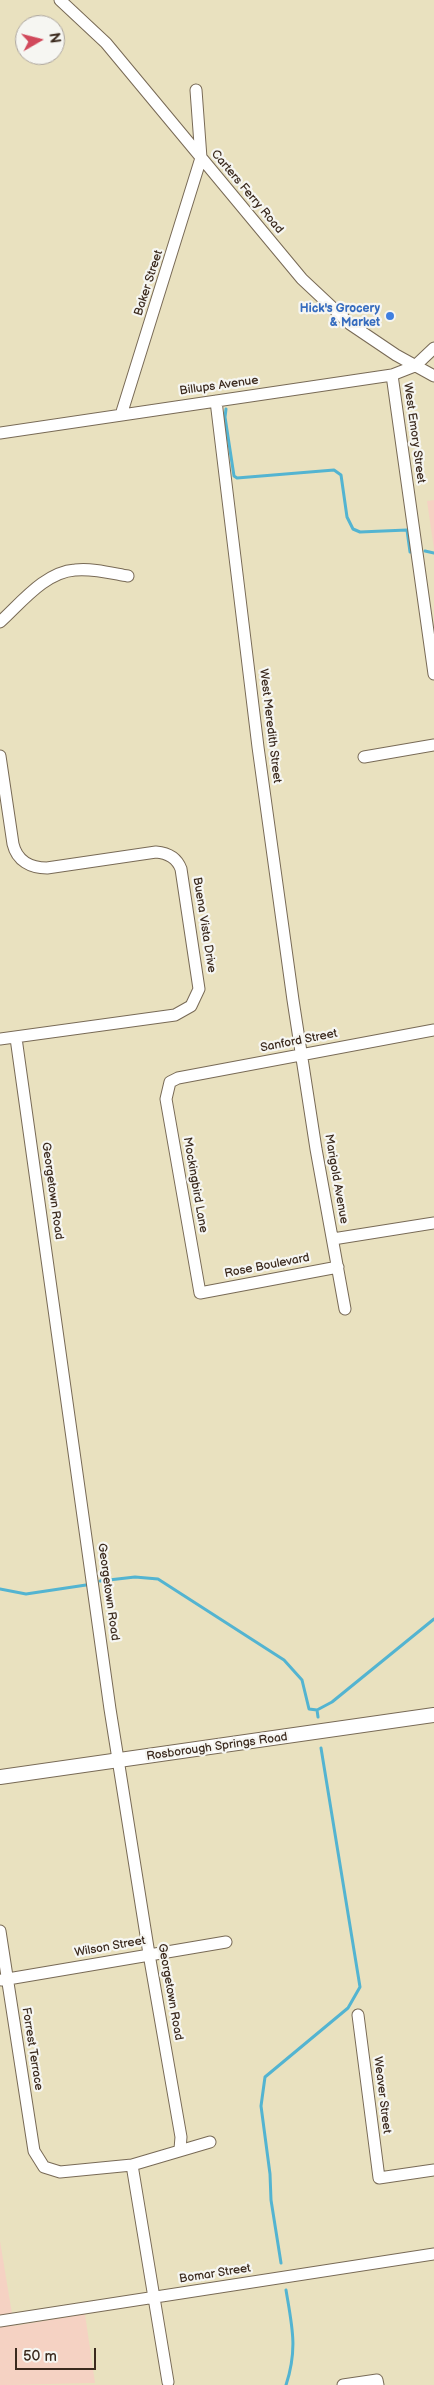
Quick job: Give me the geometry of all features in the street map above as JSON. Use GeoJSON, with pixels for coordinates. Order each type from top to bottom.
{"type":"FeatureCollection","features":[{"type":"Feature","properties":{"kind":"street","name":"Carters Ferry Road"},"geometry":{"type":"LineString","coordinates":[[60,0],[106,43],[290,265],[323,300],[350,324],[414,366],[434,376]]}},
{"type":"Feature","properties":{"kind":"street"},"geometry":{"type":"LineString","coordinates":[[196,90],[201,158]]}},
{"type":"Feature","properties":{"kind":"street","name":"Baker Street"},"geometry":{"type":"LineString","coordinates":[[121,415],[201,158]]}},
{"type":"Feature","properties":{"kind":"street","name":"Billups Avenue"},"geometry":{"type":"LineString","coordinates":[[0,434],[392,375],[414,366],[434,348]]}},
{"type":"Feature","properties":{"kind":"street","name":"West Emory Street"},"geometry":{"type":"LineString","coordinates":[[392,375],[434,674]]}},
{"type":"Feature","properties":{"kind":"street","name":"West Meredith Street"},"geometry":{"type":"LineString","coordinates":[[216,401],[258,747],[303,1054]]}},
{"type":"Feature","properties":{"kind":"street"},"geometry":{"type":"LineString","coordinates":[[0,622],[45,582],[61,573],[84,570],[128,576]]}},
{"type":"Feature","properties":{"kind":"street"},"geometry":{"type":"LineString","coordinates":[[364,757],[434,745]]}},
{"type":"Feature","properties":{"kind":"street","name":"Buena Vista Drive"},"geometry":{"type":"LineString","coordinates":[[0,756],[13,844],[17,855],[26,863],[36,868],[47,868],[156,852],[172,856],[179,863],[199,989],[191,1006],[175,1015],[0,1039]]}},
{"type":"Feature","properties":{"kind":"street","name":"Sanford Street"},"geometry":{"type":"LineString","coordinates":[[170,1082],[178,1078],[434,1030]]}},
{"type":"Feature","properties":{"kind":"street","name":"Georgetown Road"},"geometry":{"type":"LineString","coordinates":[[16,1038],[118,1761],[181,2137],[180,2149]]}},
{"type":"Feature","properties":{"kind":"street","name":"Marigold Avenue"},"geometry":{"type":"LineString","coordinates":[[303,1054],[316,1149],[345,1309]]}},
{"type":"Feature","properties":{"kind":"street","name":"Mockingbird Lane"},"geometry":{"type":"LineString","coordinates":[[170,1082],[166,1099],[200,1293]]}},
{"type":"Feature","properties":{"kind":"street"},"geometry":{"type":"LineString","coordinates":[[333,1239],[434,1222]]}},
{"type":"Feature","properties":{"kind":"street","name":"Rose Boulevard"},"geometry":{"type":"LineString","coordinates":[[200,1293],[338,1266]]}},
{"type":"Feature","properties":{"kind":"street","name":"Rosborough Springs Road"},"geometry":{"type":"LineString","coordinates":[[0,1777],[434,1716]]}},
{"type":"Feature","properties":{"kind":"street","name":"Forrest Terrace"},"geometry":{"type":"LineString","coordinates":[[0,1931],[4,1980],[34,2151],[44,2167],[60,2172],[132,2165]]}},
{"type":"Feature","properties":{"kind":"street","name":"Wilson Street"},"geometry":{"type":"LineString","coordinates":[[4,1980],[226,1942]]}},
{"type":"Feature","properties":{"kind":"street","name":"Weaver Street"},"geometry":{"type":"LineString","coordinates":[[358,2015],[379,2178],[434,2170]]}},
{"type":"Feature","properties":{"kind":"street"},"geometry":{"type":"LineString","coordinates":[[168,2382],[132,2165],[159,2159],[180,2149],[210,2142]]}},
{"type":"Feature","properties":{"kind":"street","name":"Bomar Street"},"geometry":{"type":"LineString","coordinates":[[0,2321],[434,2254]]}},
{"type":"Feature","properties":{"kind":"street"},"geometry":{"type":"LineString","coordinates":[[343,2385],[377,2380],[378,2385]]}},
{"type":"Feature","properties":{"kind":"shaded area"},"geometry":{"type":"Polygon","coordinates":[[[434,500],[434,549],[427,501],[434,500]]]}},
{"type":"Feature","properties":{"kind":"shaded area"},"geometry":{"type":"Polygon","coordinates":[[[0,2241],[14,2326],[85,2314],[95,2383],[0,2385],[0,2241]]]}},
{"type":"Feature","properties":{"kind":"waterway"},"geometry":{"type":"LineString","coordinates":[[226,409],[225,417],[234,476],[237,478],[334,470],[341,475],[347,517],[353,529],[360,532],[407,530],[411,552]]}},
{"type":"Feature","properties":{"kind":"waterway"},"geometry":{"type":"LineString","coordinates":[[425,551],[434,553]]}},
{"type":"Feature","properties":{"kind":"waterway"},"geometry":{"type":"LineString","coordinates":[[100,1581],[135,1577],[158,1579],[284,1660],[302,1680],[309,1709],[317,1710]]}},
{"type":"Feature","properties":{"kind":"waterway"},"geometry":{"type":"LineString","coordinates":[[0,1589],[26,1594],[86,1585]]}},
{"type":"Feature","properties":{"kind":"waterway"},"geometry":{"type":"LineString","coordinates":[[318,1717],[317,1710],[332,1702],[434,1619]]}},
{"type":"Feature","properties":{"kind":"waterway"},"geometry":{"type":"LineString","coordinates":[[281,2263],[271,2200],[270,2174],[261,2106],[265,2077],[348,2008],[360,1987],[321,1748]]}},
{"type":"Feature","properties":{"kind":"waterway"},"geometry":{"type":"LineString","coordinates":[[286,2290],[293,2338],[292,2360],[286,2385]]}},
{"type":"Feature","properties":{"kind":"place","name":"Hick's Grocery & Market"},"geometry":{"type":"Point","coordinates":[390,316]}}]}
